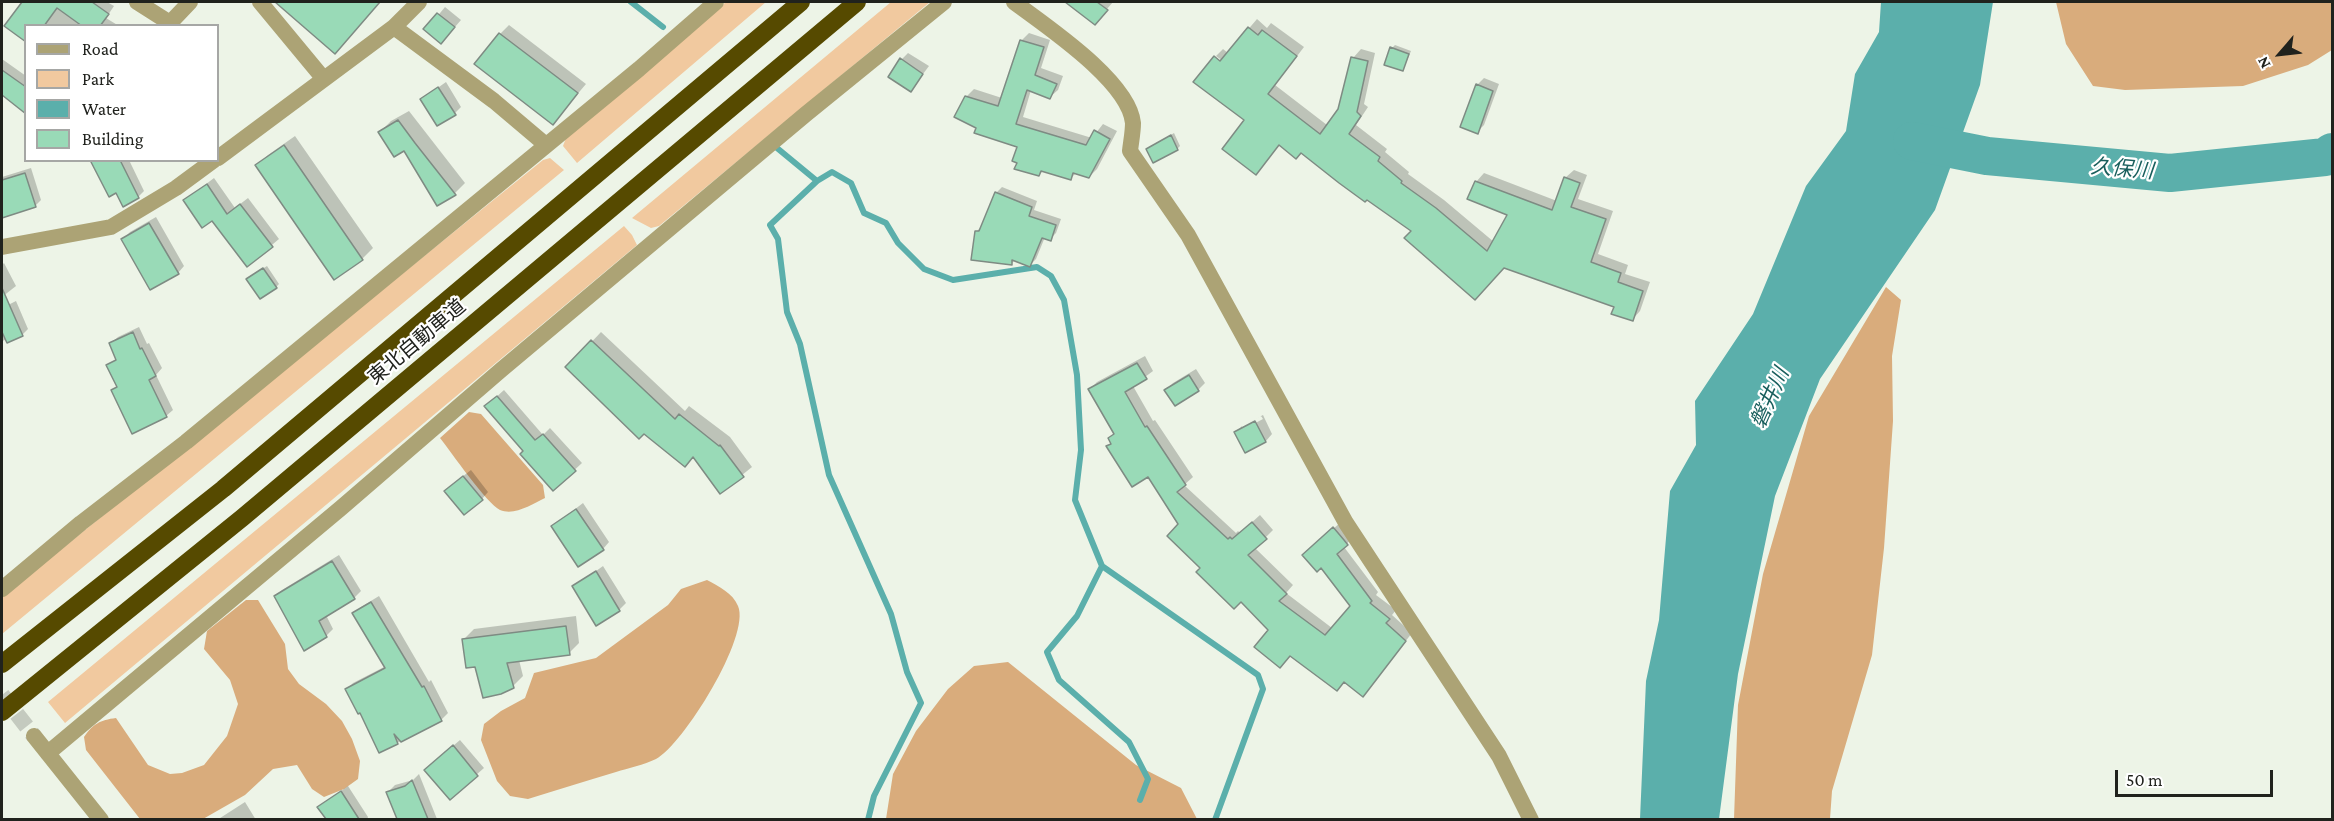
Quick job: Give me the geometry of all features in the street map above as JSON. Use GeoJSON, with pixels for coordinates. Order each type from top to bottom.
{"type":"FeatureCollection","features":[{"type":"Feature","properties":{"kind":"highway","name":"東北自動車道"},"geometry":{"type":"LineString","coordinates":[[2,664],[223,489],[801,2]]}},
{"type":"Feature","properties":{"kind":"highway","name":"東北自動車道"},"geometry":{"type":"LineString","coordinates":[[2,712],[242,518],[857,2]]}},
{"type":"Feature","properties":{"kind":"street"},"geometry":{"type":"LineString","coordinates":[[137,2],[170,23],[190,2]]}},
{"type":"Feature","properties":{"kind":"street"},"geometry":{"type":"LineString","coordinates":[[260,2],[323,78]]}},
{"type":"Feature","properties":{"kind":"street"},"geometry":{"type":"LineString","coordinates":[[219,157],[394,27],[419,2]]}},
{"type":"Feature","properties":{"kind":"street"},"geometry":{"type":"LineString","coordinates":[[2,589],[81,523],[186,442],[639,69],[716,2]]}},
{"type":"Feature","properties":{"kind":"street"},"geometry":{"type":"LineString","coordinates":[[48,753],[323,523],[501,370],[944,2]]}},
{"type":"Feature","properties":{"kind":"street"},"geometry":{"type":"LineString","coordinates":[[1014,2],[1079,52],[1121,93],[1133,122],[1130,151],[1188,235],[1346,523],[1499,756],[1531,819]]}},
{"type":"Feature","properties":{"kind":"street"},"geometry":{"type":"LineString","coordinates":[[394,27],[494,101],[546,145]]}},
{"type":"Feature","properties":{"kind":"street"},"geometry":{"type":"LineString","coordinates":[[2,247],[111,227],[177,188],[211,162]]}},
{"type":"Feature","properties":{"kind":"street"},"geometry":{"type":"LineString","coordinates":[[34,736],[101,819]]}},
{"type":"Feature","properties":{"kind":"green space"},"geometry":{"type":"Polygon","coordinates":[[[726,2],[766,2],[577,163],[563,146],[566,138],[726,2]]]}},
{"type":"Feature","properties":{"kind":"green space"},"geometry":{"type":"Polygon","coordinates":[[[891,2],[930,2],[659,226],[651,228],[632,218],[891,2]]]}},
{"type":"Feature","properties":{"kind":"green space"},"geometry":{"type":"Polygon","coordinates":[[[550,158],[564,170],[2,634],[2,597],[543,160],[550,158]]]}},
{"type":"Feature","properties":{"kind":"green space"},"geometry":{"type":"Polygon","coordinates":[[[624,226],[637,245],[65,723],[48,702],[624,226]]]}},
{"type":"Feature","properties":{"kind":"shaded area"},"geometry":{"type":"Polygon","coordinates":[[[2056,2],[2332,2],[2332,50],[2308,65],[2243,86],[2125,90],[2093,86],[2066,44],[2056,2]]]}},
{"type":"Feature","properties":{"kind":"shaded area"},"geometry":{"type":"Polygon","coordinates":[[[1886,287],[1901,300],[1892,356],[1893,421],[1884,548],[1872,655],[1832,791],[1830,819],[1734,819],[1738,705],[1763,574],[1809,416],[1886,287]]]}},
{"type":"Feature","properties":{"kind":"shaded area"},"geometry":{"type":"Polygon","coordinates":[[[469,412],[481,414],[543,485],[545,498],[512,512],[500,510],[494,506],[440,438],[469,412]]]}},
{"type":"Feature","properties":{"kind":"shaded area"},"geometry":{"type":"Polygon","coordinates":[[[707,580],[733,597],[738,606],[739,621],[725,664],[712,688],[668,750],[646,763],[528,799],[510,796],[497,781],[481,740],[484,724],[501,711],[525,698],[534,673],[596,658],[668,605],[681,589],[707,580]]]}},
{"type":"Feature","properties":{"kind":"shaded area"},"geometry":{"type":"Polygon","coordinates":[[[246,600],[258,600],[285,644],[288,669],[299,684],[326,704],[342,721],[360,761],[358,779],[344,789],[324,797],[312,789],[297,765],[273,769],[245,795],[203,819],[140,819],[86,750],[84,737],[97,723],[116,718],[148,765],[170,774],[182,773],[204,765],[227,736],[238,704],[230,680],[204,649],[207,631],[246,600]]]}},
{"type":"Feature","properties":{"kind":"shaded area"},"geometry":{"type":"Polygon","coordinates":[[[1008,662],[1136,765],[1181,788],[1197,819],[886,819],[893,774],[916,731],[948,689],[974,666],[1008,662]]]}},
{"type":"Feature","properties":{"kind":"water","name":"磐井川"},"geometry":{"type":"Polygon","coordinates":[[[1881,2],[1993,2],[1980,85],[1935,210],[1820,379],[1775,496],[1738,674],[1719,819],[1640,819],[1646,681],[1659,620],[1670,491],[1696,445],[1695,401],[1753,314],[1806,186],[1846,131],[1855,74],[1879,32],[1881,2]]]}},
{"type":"Feature","properties":{"kind":"building"},"geometry":{"type":"Polygon","coordinates":[[[22,2],[92,2],[109,14],[102,24],[79,24],[57,8],[45,24],[24,24],[24,41],[4,26],[22,2]]]}},
{"type":"Feature","properties":{"kind":"building"},"geometry":{"type":"Polygon","coordinates":[[[275,2],[380,2],[335,54],[275,2]]]}},
{"type":"Feature","properties":{"kind":"building"},"geometry":{"type":"Polygon","coordinates":[[[1065,2],[1097,2],[1108,10],[1095,25],[1065,2]]]}},
{"type":"Feature","properties":{"kind":"building"},"geometry":{"type":"Polygon","coordinates":[[[437,13],[455,27],[441,44],[423,29],[437,13]]]}},
{"type":"Feature","properties":{"kind":"building"},"geometry":{"type":"Polygon","coordinates":[[[1248,27],[1258,35],[1262,30],[1297,56],[1268,94],[1320,134],[1338,109],[1351,57],[1368,61],[1357,112],[1361,116],[1349,134],[1380,157],[1378,161],[1402,181],[1401,183],[1436,208],[1487,251],[1507,215],[1467,199],[1475,181],[1552,210],[1564,177],[1580,183],[1571,207],[1606,219],[1591,262],[1621,273],[1618,282],[1643,291],[1633,321],[1611,314],[1614,307],[1504,268],[1475,300],[1404,238],[1411,231],[1367,200],[1365,202],[1301,153],[1296,159],[1279,145],[1256,175],[1222,149],[1244,120],[1193,82],[1214,56],[1220,61],[1248,27]]]}},
{"type":"Feature","properties":{"kind":"building"},"geometry":{"type":"Polygon","coordinates":[[[499,33],[578,93],[553,125],[474,64],[499,33]]]}},
{"type":"Feature","properties":{"kind":"building"},"geometry":{"type":"Polygon","coordinates":[[[1020,40],[1044,47],[1035,75],[1057,84],[1050,99],[1027,90],[1016,124],[1086,145],[1094,130],[1110,139],[1089,178],[1073,173],[1071,180],[1041,171],[1039,176],[1014,169],[1017,163],[1012,161],[1017,147],[974,133],[976,128],[954,117],[965,96],[998,106],[1020,40]]]}},
{"type":"Feature","properties":{"kind":"building"},"geometry":{"type":"Polygon","coordinates":[[[1390,47],[1409,54],[1403,71],[1384,65],[1390,47]]]}},
{"type":"Feature","properties":{"kind":"building"},"geometry":{"type":"Polygon","coordinates":[[[900,58],[923,74],[911,92],[888,77],[900,58]]]}},
{"type":"Feature","properties":{"kind":"building"},"geometry":{"type":"Polygon","coordinates":[[[2,70],[24,86],[24,112],[2,95],[2,70]]]}},
{"type":"Feature","properties":{"kind":"building"},"geometry":{"type":"Polygon","coordinates":[[[1476,84],[1493,91],[1478,134],[1460,127],[1476,84]]]}},
{"type":"Feature","properties":{"kind":"building"},"geometry":{"type":"Polygon","coordinates":[[[438,87],[456,115],[437,126],[420,99],[438,87]]]}},
{"type":"Feature","properties":{"kind":"building"},"geometry":{"type":"Polygon","coordinates":[[[398,120],[456,195],[437,206],[404,151],[394,157],[378,132],[398,120]]]}},
{"type":"Feature","properties":{"kind":"building"},"geometry":{"type":"Polygon","coordinates":[[[1171,135],[1178,150],[1153,163],[1146,149],[1171,135]]]}},
{"type":"Feature","properties":{"kind":"building"},"geometry":{"type":"Polygon","coordinates":[[[284,145],[363,260],[334,280],[255,165],[284,145]]]}},
{"type":"Feature","properties":{"kind":"building"},"geometry":{"type":"Polygon","coordinates":[[[91,162],[121,162],[139,198],[123,207],[116,193],[109,197],[91,162]]]}},
{"type":"Feature","properties":{"kind":"building"},"geometry":{"type":"Polygon","coordinates":[[[25,173],[36,207],[2,218],[2,180],[25,173]]]}},
{"type":"Feature","properties":{"kind":"building"},"geometry":{"type":"Polygon","coordinates":[[[207,184],[227,214],[240,204],[273,247],[247,267],[212,221],[202,228],[183,200],[207,184]]]}},
{"type":"Feature","properties":{"kind":"building"},"geometry":{"type":"Polygon","coordinates":[[[995,192],[1032,207],[1029,216],[1056,225],[1051,241],[1042,238],[1030,267],[1012,260],[1012,265],[971,260],[975,231],[979,231],[995,192]]]}},
{"type":"Feature","properties":{"kind":"building"},"geometry":{"type":"Polygon","coordinates":[[[149,223],[179,274],[150,290],[121,239],[149,223]]]}},
{"type":"Feature","properties":{"kind":"building"},"geometry":{"type":"Polygon","coordinates":[[[263,268],[277,288],[260,299],[246,279],[263,268]]]}},
{"type":"Feature","properties":{"kind":"building"},"geometry":{"type":"Polygon","coordinates":[[[2,288],[23,336],[7,343],[2,332],[2,288]]]}},
{"type":"Feature","properties":{"kind":"building"},"geometry":{"type":"Polygon","coordinates":[[[133,332],[156,376],[149,380],[167,417],[132,434],[111,390],[117,387],[106,365],[116,360],[109,343],[133,332]]]}},
{"type":"Feature","properties":{"kind":"building"},"geometry":{"type":"Polygon","coordinates":[[[591,340],[675,419],[679,414],[720,445],[744,477],[720,494],[693,457],[685,467],[644,434],[639,439],[565,367],[591,340]]]}},
{"type":"Feature","properties":{"kind":"building"},"geometry":{"type":"Polygon","coordinates":[[[1137,363],[1147,379],[1125,392],[1145,427],[1147,426],[1186,485],[1177,492],[1228,539],[1230,537],[1232,539],[1252,522],[1267,539],[1248,555],[1287,594],[1279,601],[1325,635],[1350,606],[1321,568],[1317,572],[1302,555],[1333,527],[1348,545],[1337,554],[1372,601],[1370,603],[1390,619],[1386,623],[1406,641],[1363,697],[1344,682],[1337,691],[1290,656],[1280,668],[1254,647],[1268,630],[1241,602],[1234,609],[1196,572],[1200,568],[1167,536],[1178,524],[1148,477],[1132,487],[1106,446],[1111,444],[1108,438],[1114,434],[1088,389],[1137,363]]]}},
{"type":"Feature","properties":{"kind":"building"},"geometry":{"type":"Polygon","coordinates":[[[1189,375],[1199,391],[1175,406],[1164,390],[1189,375]]]}},
{"type":"Feature","properties":{"kind":"building"},"geometry":{"type":"Polygon","coordinates":[[[497,396],[535,440],[543,434],[576,471],[553,491],[520,454],[523,451],[484,406],[497,396]]]}},
{"type":"Feature","properties":{"kind":"building"},"geometry":{"type":"Polygon","coordinates":[[[1255,421],[1266,442],[1245,453],[1234,432],[1255,421]]]}},
{"type":"Feature","properties":{"kind":"building"},"geometry":{"type":"Polygon","coordinates":[[[463,476],[483,500],[464,515],[444,491],[463,476]]]}},
{"type":"Feature","properties":{"kind":"building"},"geometry":{"type":"Polygon","coordinates":[[[576,509],[604,550],[578,567],[551,526],[576,509]]]}},
{"type":"Feature","properties":{"kind":"building"},"geometry":{"type":"Polygon","coordinates":[[[332,561],[355,599],[319,621],[327,637],[304,651],[274,596],[332,561]]]}},
{"type":"Feature","properties":{"kind":"building"},"geometry":{"type":"Polygon","coordinates":[[[596,571],[620,611],[596,626],[572,586],[596,571]]]}},
{"type":"Feature","properties":{"kind":"building"},"geometry":{"type":"Polygon","coordinates":[[[371,602],[422,687],[424,686],[442,721],[401,742],[394,734],[398,744],[379,753],[360,713],[358,714],[345,689],[385,668],[352,613],[371,602]]]}},
{"type":"Feature","properties":{"kind":"building"},"geometry":{"type":"Polygon","coordinates":[[[566,626],[570,655],[507,663],[514,688],[483,698],[475,667],[466,668],[462,639],[566,626]]]}},
{"type":"Feature","properties":{"kind":"building"},"geometry":{"type":"Polygon","coordinates":[[[453,745],[478,776],[450,800],[424,770],[453,745]]]}},
{"type":"Feature","properties":{"kind":"building"},"geometry":{"type":"Polygon","coordinates":[[[412,780],[428,819],[397,819],[386,792],[405,786],[412,780]]]}},
{"type":"Feature","properties":{"kind":"building"},"geometry":{"type":"Polygon","coordinates":[[[341,791],[359,819],[326,819],[317,807],[341,791]]]}},
{"type":"Feature","properties":{"kind":"waterway"},"geometry":{"type":"LineString","coordinates":[[631,2],[663,27]]}},
{"type":"Feature","properties":{"kind":"waterway","name":"久保川"},"geometry":{"type":"LineString","coordinates":[[1912,141],[1987,156],[2170,173],[2325,157],[2332,152]]}},
{"type":"Feature","properties":{"kind":"waterway"},"geometry":{"type":"LineString","coordinates":[[777,148],[817,181],[832,172],[851,183],[864,213],[886,223],[898,243],[924,269],[953,280],[1037,267],[1051,276],[1064,300],[1077,375],[1081,450],[1075,500],[1102,566],[1077,616],[1047,652],[1059,680],[1129,742],[1148,779],[1140,800]]}},
{"type":"Feature","properties":{"kind":"waterway"},"geometry":{"type":"LineString","coordinates":[[817,181],[770,225],[778,239],[787,312],[800,344],[829,475],[891,614],[907,672],[921,703],[874,796],[868,820]]}},
{"type":"Feature","properties":{"kind":"waterway"},"geometry":{"type":"LineString","coordinates":[[1102,566],[1258,675],[1263,689],[1215,820]]}},
{"type":"Feature","properties":{"kind":"tunnel"},"geometry":{"type":"LineString","coordinates":[[2,695],[34,736]]}}]}
